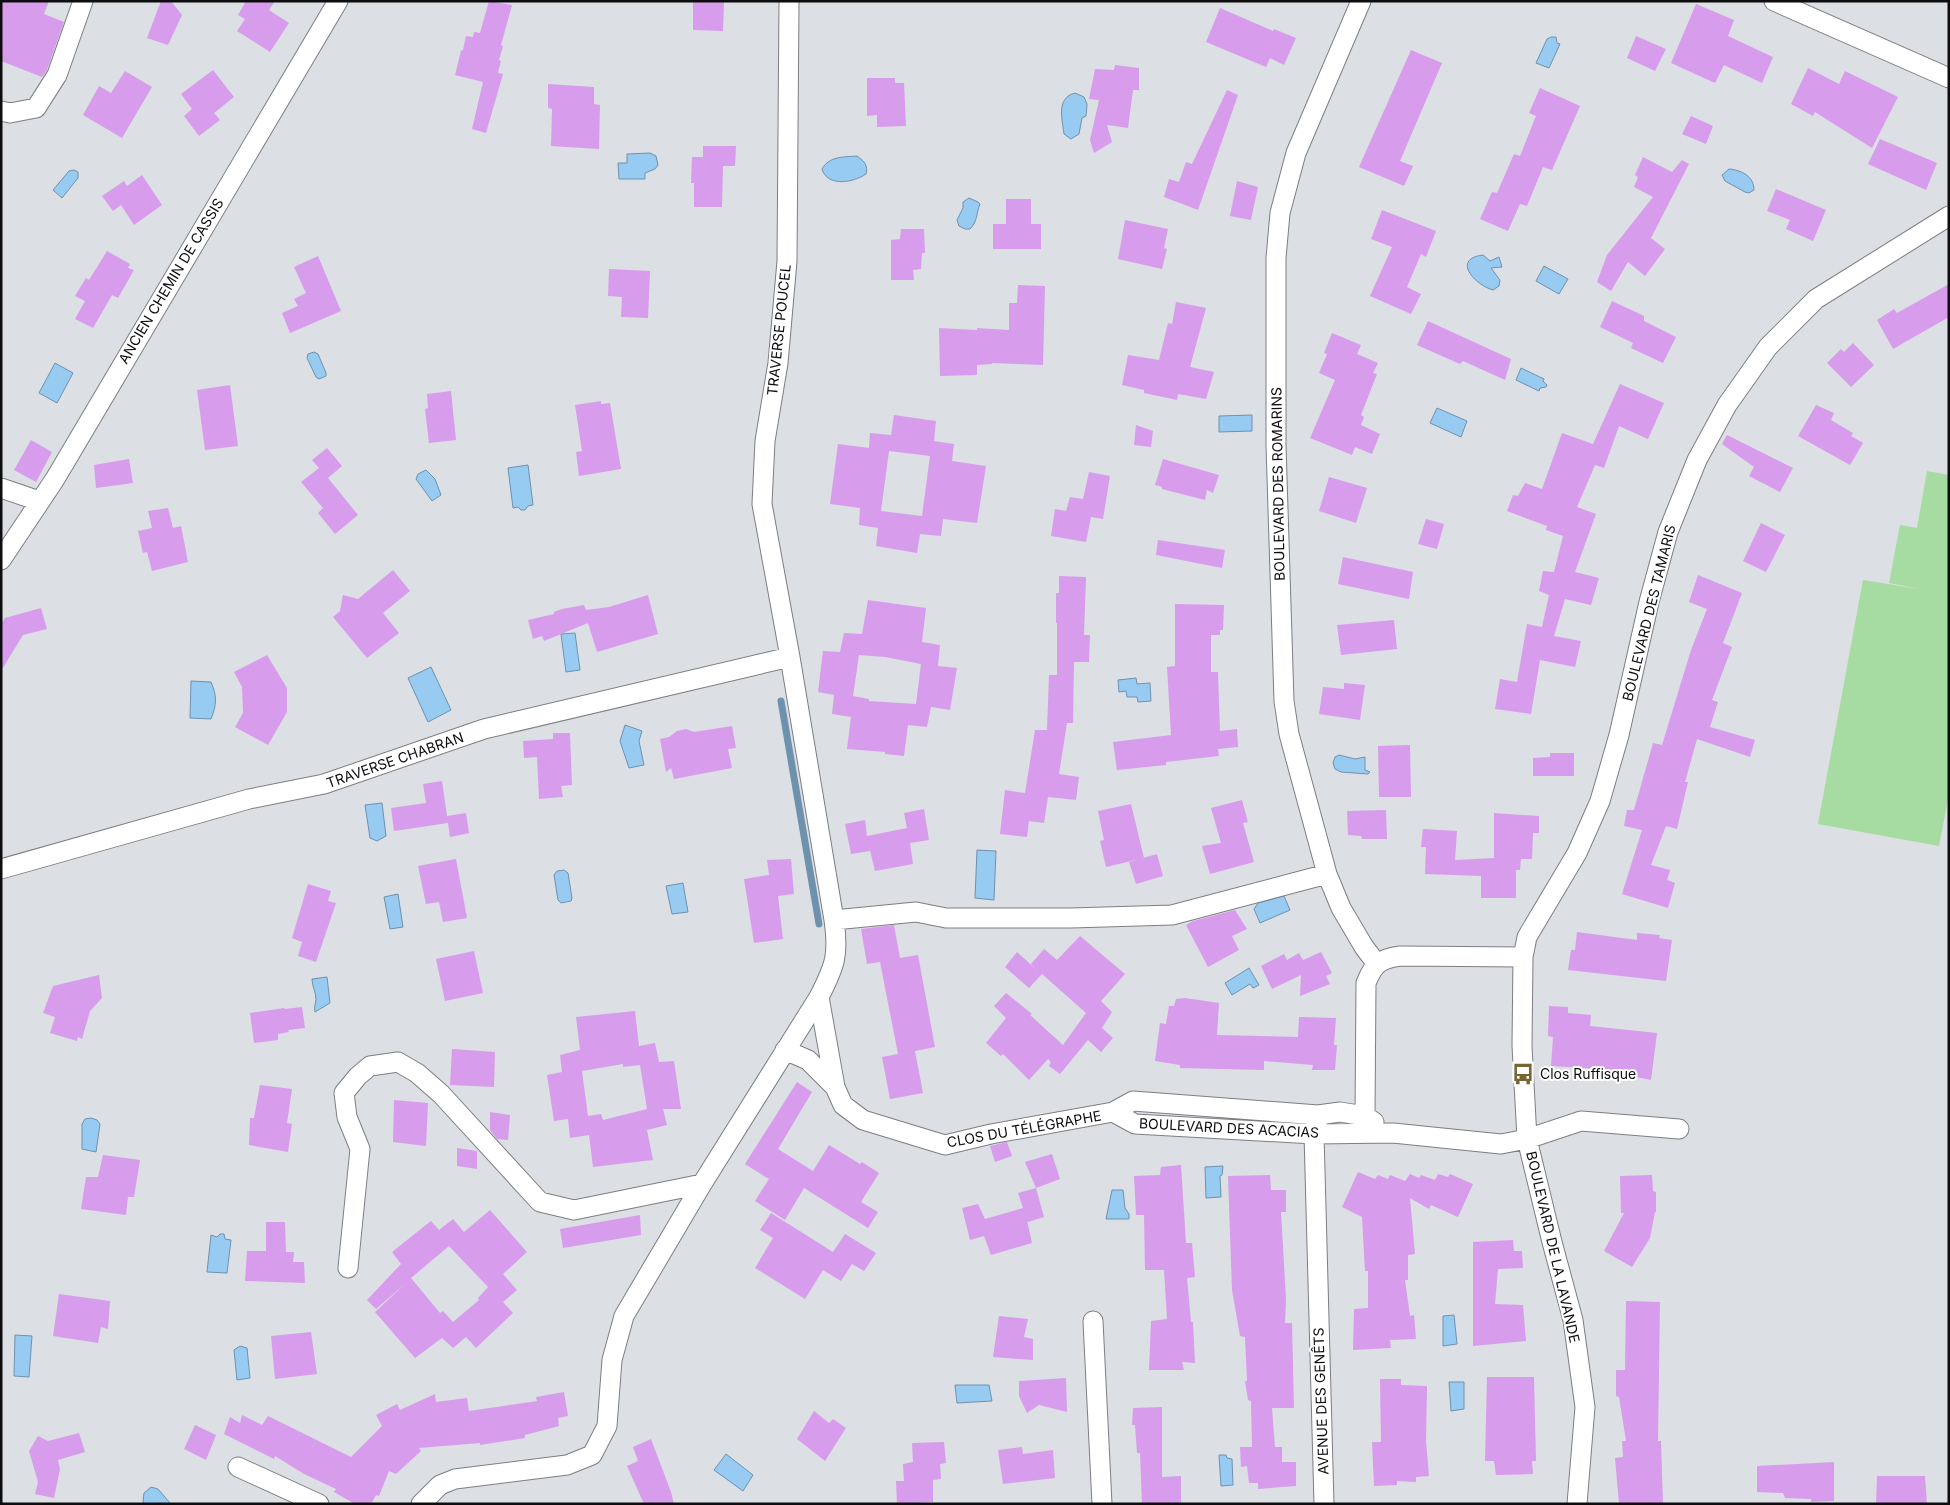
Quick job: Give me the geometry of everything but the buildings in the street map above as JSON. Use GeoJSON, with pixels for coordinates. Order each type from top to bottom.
{"type":"FeatureCollection","features":[{"type":"Feature","properties":{"kind":"street"},"geometry":{"type":"LineString","coordinates":[[1,111],[10,113],[36,108],[58,75],[83,1]]}},
{"type":"Feature","properties":{"kind":"street","name":"ANCIEN CHEMIN DE CASSIS"},"geometry":{"type":"LineString","coordinates":[[1,560],[60,470],[338,1]]}},
{"type":"Feature","properties":{"kind":"street","name":"TRAVERSE POUCEL"},"geometry":{"type":"LineString","coordinates":[[421,1504],[440,1486],[455,1479],[567,1465],[592,1454],[607,1426],[612,1360],[624,1316],[702,1184],[819,997],[833,968],[837,941],[834,920],[790,656],[762,504],[765,441],[778,363],[787,261],[789,1]]}},
{"type":"Feature","properties":{"kind":"street","name":"BOULEVARD DES ROMARINS"},"geometry":{"type":"LineString","coordinates":[[1361,1],[1296,153],[1280,214],[1276,258],[1276,445],[1284,701],[1289,734],[1327,874],[1341,908],[1377,964]]}},
{"type":"Feature","properties":{"kind":"street"},"geometry":{"type":"LineString","coordinates":[[1774,1],[1949,78]]}},
{"type":"Feature","properties":{"kind":"street","name":"BOULEVARD DES TAMARIS"},"geometry":{"type":"LineString","coordinates":[[1527,1139],[1522,1046],[1523,957],[1527,938],[1577,853],[1600,801],[1619,735],[1641,636],[1668,532],[1697,460],[1727,405],[1768,347],[1816,299],[1949,216]]}},
{"type":"Feature","properties":{"kind":"street"},"geometry":{"type":"LineString","coordinates":[[1,488],[39,501]]}},
{"type":"Feature","properties":{"kind":"street","name":"TRAVERSE CHABRAN"},"geometry":{"type":"LineString","coordinates":[[1,869],[249,799],[324,784],[484,729],[790,656]]}},
{"type":"Feature","properties":{"kind":"street"},"geometry":{"type":"LineString","coordinates":[[834,920],[916,912],[946,918],[1070,918],[1172,915],[1327,874]]}},
{"type":"Feature","properties":{"kind":"street"},"geometry":{"type":"LineString","coordinates":[[1365,1116],[1366,983],[1371,971],[1377,964],[1384,959],[1400,956],[1523,957]]}},
{"type":"Feature","properties":{"kind":"street","name":"CLOS DU TÉLÉGRAPHE"},"geometry":{"type":"LineString","coordinates":[[819,997],[835,1087],[843,1105],[863,1120],[945,1145],[991,1134],[1113,1112]]}},
{"type":"Feature","properties":{"kind":"street","name":"CLOS DU TÉLÉGRAPHE"},"geometry":{"type":"LineString","coordinates":[[785,1050],[808,1060],[835,1087]]}},
{"type":"Feature","properties":{"kind":"street"},"geometry":{"type":"LineString","coordinates":[[348,1268],[360,1149],[346,1117],[344,1094],[358,1076],[370,1066],[398,1062],[417,1072],[441,1094],[540,1202],[574,1210],[702,1184]]}},
{"type":"Feature","properties":{"kind":"street","name":"BOULEVARD DES ACACIAS"},"geometry":{"type":"LineString","coordinates":[[1113,1112],[1133,1101],[1318,1115],[1340,1112],[1365,1116],[1394,1134]]}},
{"type":"Feature","properties":{"kind":"street","name":"BOULEVARD DES ACACIAS"},"geometry":{"type":"LineString","coordinates":[[1113,1112],[1135,1124],[1314,1134],[1394,1134],[1501,1144],[1527,1139],[1581,1121],[1679,1130]]}},
{"type":"Feature","properties":{"kind":"street","name":"AVENUE DES GENÊTS"},"geometry":{"type":"LineString","coordinates":[[1318,1115],[1314,1134],[1324,1504]]}},
{"type":"Feature","properties":{"kind":"street","name":"BOULEVARD DE LA LAVANDE"},"geometry":{"type":"LineString","coordinates":[[1527,1139],[1573,1320],[1585,1407],[1577,1504]]}},
{"type":"Feature","properties":{"kind":"street"},"geometry":{"type":"LineString","coordinates":[[1093,1320],[1102,1504]]}},
{"type":"Feature","properties":{"kind":"street"},"geometry":{"type":"LineString","coordinates":[[238,1467],[320,1504]]}},
{"type":"Feature","properties":{"kind":"green space"},"geometry":{"type":"Polygon","coordinates":[[[1927,471],[1949,475],[1949,794],[1939,846],[1818,824],[1863,580],[1925,590],[1889,583],[1900,525],[1917,528],[1927,471]]]}},
{"type":"Feature","properties":{"kind":"water"},"geometry":{"type":"Polygon","coordinates":[[[1556,37],[1557,43],[1560,44],[1549,68],[1536,63],[1547,39],[1556,37]]]}},
{"type":"Feature","properties":{"kind":"water"},"geometry":{"type":"Polygon","coordinates":[[[1075,93],[1084,97],[1087,104],[1086,116],[1082,118],[1079,134],[1071,139],[1064,134],[1062,109],[1065,99],[1075,93]]]}},
{"type":"Feature","properties":{"kind":"water"},"geometry":{"type":"Polygon","coordinates":[[[650,153],[656,156],[658,165],[655,169],[645,173],[645,179],[619,179],[618,163],[627,163],[627,154],[650,153]]]}},
{"type":"Feature","properties":{"kind":"water"},"geometry":{"type":"Polygon","coordinates":[[[857,156],[865,164],[867,171],[866,174],[854,180],[841,182],[829,179],[822,169],[833,159],[857,156]]]}},
{"type":"Feature","properties":{"kind":"water"},"geometry":{"type":"Polygon","coordinates":[[[1729,169],[1749,177],[1754,190],[1749,193],[1745,192],[1725,181],[1722,175],[1729,169]]]}},
{"type":"Feature","properties":{"kind":"water"},"geometry":{"type":"Polygon","coordinates":[[[74,170],[78,172],[78,178],[62,198],[53,190],[69,171],[74,170]]]}},
{"type":"Feature","properties":{"kind":"water"},"geometry":{"type":"Polygon","coordinates":[[[969,198],[980,204],[974,223],[970,229],[965,229],[959,226],[957,220],[963,208],[963,202],[969,198]]]}},
{"type":"Feature","properties":{"kind":"water"},"geometry":{"type":"Polygon","coordinates":[[[1483,255],[1490,261],[1499,257],[1502,267],[1491,268],[1500,280],[1499,286],[1493,290],[1473,278],[1467,267],[1469,261],[1474,257],[1483,255]]]}},
{"type":"Feature","properties":{"kind":"water"},"geometry":{"type":"Polygon","coordinates":[[[1544,266],[1568,279],[1559,294],[1536,281],[1544,266]]]}},
{"type":"Feature","properties":{"kind":"water"},"geometry":{"type":"Polygon","coordinates":[[[314,352],[318,354],[326,373],[326,376],[319,379],[316,377],[307,358],[308,354],[314,352]]]}},
{"type":"Feature","properties":{"kind":"water"},"geometry":{"type":"Polygon","coordinates":[[[55,363],[73,373],[57,403],[39,393],[55,363]]]}},
{"type":"Feature","properties":{"kind":"water"},"geometry":{"type":"Polygon","coordinates":[[[1521,368],[1544,379],[1546,387],[1540,388],[1539,391],[1516,380],[1521,368]]]}},
{"type":"Feature","properties":{"kind":"water"},"geometry":{"type":"Polygon","coordinates":[[[1437,408],[1467,421],[1461,437],[1430,423],[1437,408]]]}},
{"type":"Feature","properties":{"kind":"water"},"geometry":{"type":"Polygon","coordinates":[[[1252,415],[1252,431],[1219,432],[1219,416],[1252,415]]]}},
{"type":"Feature","properties":{"kind":"water"},"geometry":{"type":"Polygon","coordinates":[[[528,465],[533,505],[528,506],[525,510],[521,510],[518,507],[513,508],[508,468],[528,465]]]}},
{"type":"Feature","properties":{"kind":"water"},"geometry":{"type":"Polygon","coordinates":[[[426,470],[435,479],[441,495],[432,501],[416,479],[418,474],[426,470]]]}},
{"type":"Feature","properties":{"kind":"water"},"geometry":{"type":"Polygon","coordinates":[[[575,633],[580,670],[566,672],[561,634],[575,633]]]}},
{"type":"Feature","properties":{"kind":"water"},"geometry":{"type":"Polygon","coordinates":[[[431,667],[451,710],[428,722],[408,678],[431,667]]]}},
{"type":"Feature","properties":{"kind":"water"},"geometry":{"type":"Polygon","coordinates":[[[1136,678],[1137,684],[1150,683],[1151,701],[1138,702],[1137,697],[1127,697],[1126,691],[1119,692],[1118,680],[1136,678]]]}},
{"type":"Feature","properties":{"kind":"water"},"geometry":{"type":"Polygon","coordinates":[[[191,681],[211,682],[215,700],[211,719],[190,718],[191,681]]]}},
{"type":"Feature","properties":{"kind":"water"},"geometry":{"type":"Polygon","coordinates":[[[625,725],[642,731],[639,741],[644,765],[629,768],[620,741],[625,725]]]}},
{"type":"Feature","properties":{"kind":"water"},"geometry":{"type":"Polygon","coordinates":[[[1339,755],[1355,759],[1365,757],[1365,770],[1370,772],[1368,774],[1341,772],[1335,769],[1333,763],[1335,757],[1339,755]]]}},
{"type":"Feature","properties":{"kind":"water"},"geometry":{"type":"Polygon","coordinates":[[[382,803],[386,836],[377,841],[370,838],[365,805],[382,803]]]}},
{"type":"Feature","properties":{"kind":"water"},"geometry":{"type":"Polygon","coordinates":[[[977,850],[996,851],[994,900],[975,898],[977,850]]]}},
{"type":"Feature","properties":{"kind":"water"},"geometry":{"type":"Polygon","coordinates":[[[564,870],[568,873],[572,898],[571,901],[561,903],[558,900],[554,875],[557,871],[564,870]]]}},
{"type":"Feature","properties":{"kind":"water"},"geometry":{"type":"Polygon","coordinates":[[[683,883],[688,912],[672,914],[666,886],[683,883]]]}},
{"type":"Feature","properties":{"kind":"water"},"geometry":{"type":"Polygon","coordinates":[[[398,894],[403,927],[390,929],[384,897],[398,894]]]}},
{"type":"Feature","properties":{"kind":"water"},"geometry":{"type":"Polygon","coordinates":[[[1284,896],[1290,910],[1260,923],[1254,909],[1258,903],[1284,896]]]}},
{"type":"Feature","properties":{"kind":"water"},"geometry":{"type":"Polygon","coordinates":[[[1249,968],[1259,985],[1253,988],[1250,984],[1232,995],[1225,983],[1249,968]]]}},
{"type":"Feature","properties":{"kind":"water"},"geometry":{"type":"Polygon","coordinates":[[[327,977],[330,1003],[315,1012],[316,997],[312,979],[327,977]]]}},
{"type":"Feature","properties":{"kind":"water"},"geometry":{"type":"Polygon","coordinates":[[[85,1119],[97,1120],[100,1124],[96,1152],[82,1149],[82,1124],[85,1119]]]}},
{"type":"Feature","properties":{"kind":"water"},"geometry":{"type":"Polygon","coordinates":[[[1223,1166],[1222,1175],[1220,1176],[1221,1197],[1206,1198],[1205,1167],[1223,1166]]]}},
{"type":"Feature","properties":{"kind":"water"},"geometry":{"type":"Polygon","coordinates":[[[1112,1190],[1123,1190],[1125,1208],[1129,1214],[1129,1219],[1106,1219],[1112,1190]]]}},
{"type":"Feature","properties":{"kind":"water"},"geometry":{"type":"Polygon","coordinates":[[[220,1234],[224,1234],[225,1239],[231,1240],[227,1273],[207,1272],[211,1235],[217,1237],[220,1234]]]}},
{"type":"Feature","properties":{"kind":"water"},"geometry":{"type":"Polygon","coordinates":[[[1454,1315],[1457,1344],[1443,1346],[1443,1316],[1454,1315]]]}},
{"type":"Feature","properties":{"kind":"water"},"geometry":{"type":"Polygon","coordinates":[[[15,1335],[32,1336],[29,1377],[14,1376],[15,1335]]]}},
{"type":"Feature","properties":{"kind":"water"},"geometry":{"type":"Polygon","coordinates":[[[240,1346],[247,1348],[250,1378],[237,1380],[234,1350],[240,1346]]]}},
{"type":"Feature","properties":{"kind":"water"},"geometry":{"type":"Polygon","coordinates":[[[1449,1382],[1464,1382],[1464,1409],[1451,1411],[1449,1382]]]}},
{"type":"Feature","properties":{"kind":"water"},"geometry":{"type":"Polygon","coordinates":[[[955,1385],[989,1385],[992,1401],[957,1403],[955,1385]]]}},
{"type":"Feature","properties":{"kind":"water"},"geometry":{"type":"Polygon","coordinates":[[[726,1454],[753,1475],[743,1491],[714,1470],[726,1454]]]}},
{"type":"Feature","properties":{"kind":"water"},"geometry":{"type":"Polygon","coordinates":[[[1219,1455],[1226,1455],[1227,1458],[1232,1459],[1233,1485],[1221,1486],[1219,1455]]]}},
{"type":"Feature","properties":{"kind":"water"},"geometry":{"type":"Polygon","coordinates":[[[151,1487],[158,1489],[171,1504],[145,1504],[143,1502],[144,1493],[151,1487]]]}},
{"type":"Feature","properties":{"kind":"waterway"},"geometry":{"type":"LineString","coordinates":[[781,701],[819,924]]}},
{"type":"Feature","properties":{"kind":"place","name":"Clos Ruffisque"},"geometry":{"type":"Point","coordinates":[1523,1074]}}]}
